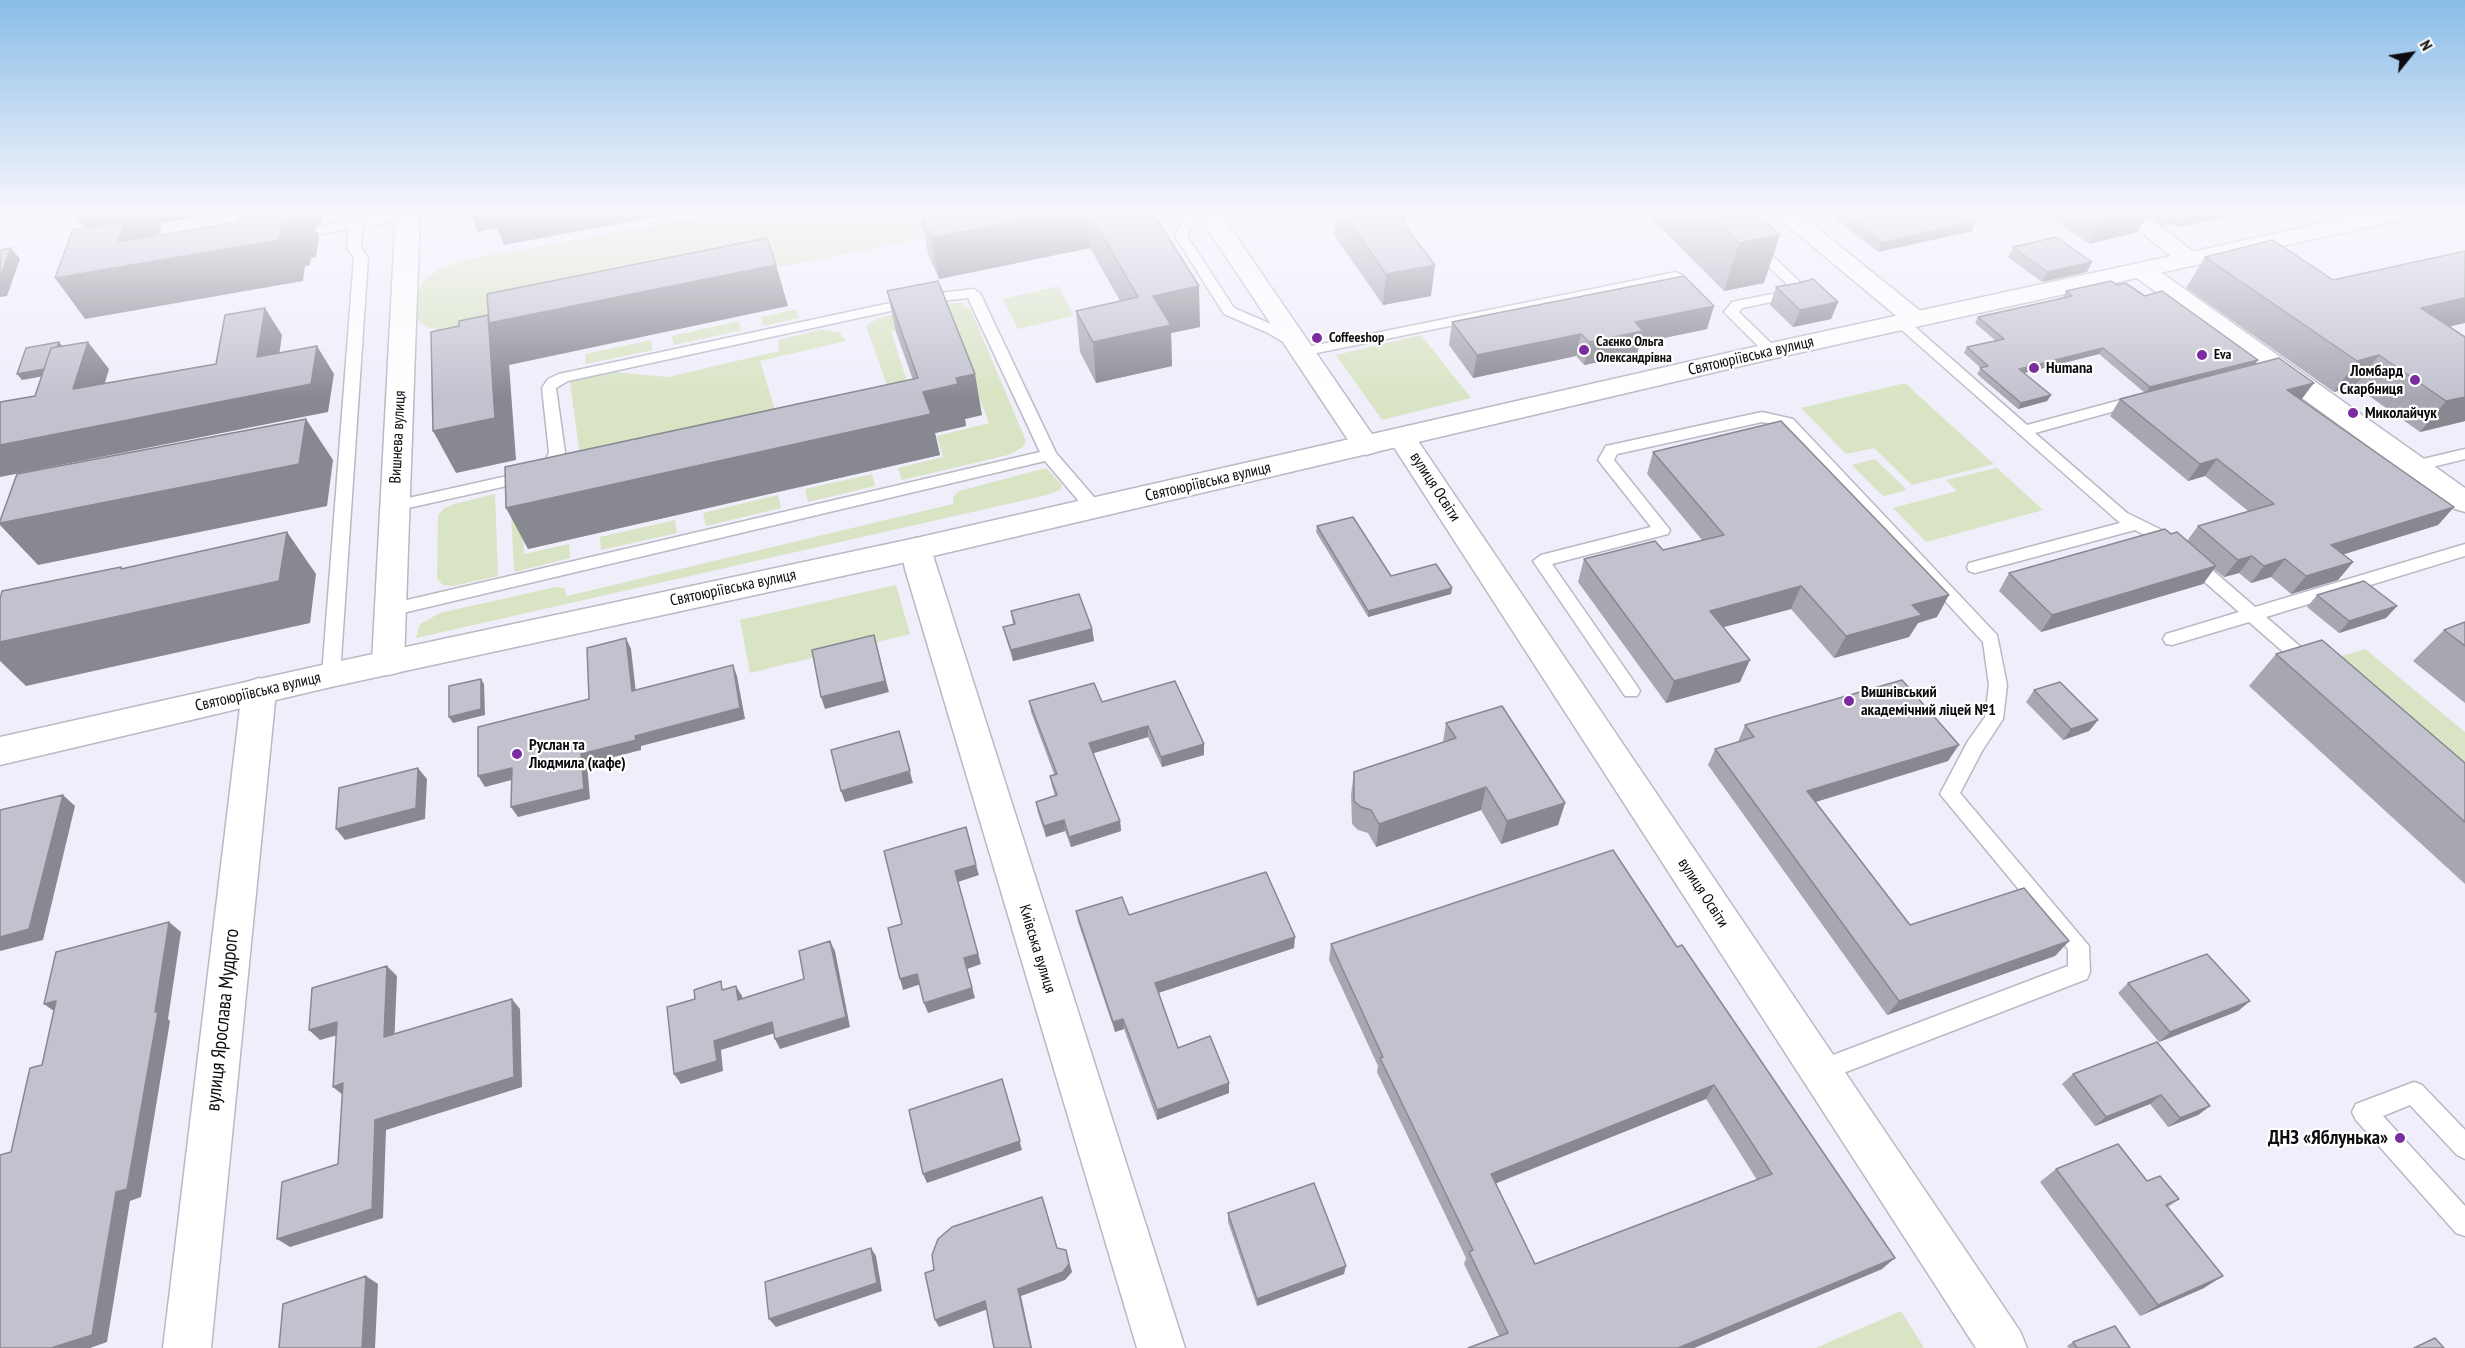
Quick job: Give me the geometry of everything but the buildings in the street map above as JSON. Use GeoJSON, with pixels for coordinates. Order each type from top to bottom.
{"type":"FeatureCollection","features":[{"type":"Feature","properties":{"kind":"street","name":"Вишнева вулиця"},"geometry":{"type":"LineString","coordinates":[[388,663],[405,273]]}},
{"type":"Feature","properties":{"kind":"street"},"geometry":{"type":"LineString","coordinates":[[1249,273],[1366,446]]}},
{"type":"Feature","properties":{"kind":"street"},"geometry":{"type":"LineString","coordinates":[[1853,273],[1908,321]]}},
{"type":"Feature","properties":{"kind":"street","name":"Святоюріївська вулиця"},"geometry":{"type":"LineString","coordinates":[[0,751],[331,675],[916,549],[1771,351],[2134,273]]}},
{"type":"Feature","properties":{"kind":"street"},"geometry":{"type":"LineString","coordinates":[[2146,273],[2465,502]]}},
{"type":"Feature","properties":{"kind":"street","name":"вулиця Освіти"},"geometry":{"type":"LineString","coordinates":[[1402,438],[2003,1348]]}},
{"type":"Feature","properties":{"kind":"street","name":"Київська вулиця"},"geometry":{"type":"LineString","coordinates":[[916,549],[920,569],[1161,1348]]}},
{"type":"Feature","properties":{"kind":"street","name":"вулиця Ярослава Мудрого"},"geometry":{"type":"LineString","coordinates":[[187,1348],[259,692]]}},
{"type":"Feature","properties":{"kind":"lane"},"geometry":{"type":"LineString","coordinates":[[331,675],[360,273]]}},
{"type":"Feature","properties":{"kind":"lane"},"geometry":{"type":"LineString","coordinates":[[1205,273],[1229,311],[1273,330],[1300,348],[1676,276]]}},
{"type":"Feature","properties":{"kind":"lane"},"geometry":{"type":"LineString","coordinates":[[1771,351],[1731,312],[1737,305],[1786,294],[1793,289],[1792,281],[1783,273]]}},
{"type":"Feature","properties":{"kind":"lane"},"geometry":{"type":"LineString","coordinates":[[395,506],[529,476],[552,466],[557,452],[549,388],[553,382],[564,377],[932,297],[974,293],[1049,455],[1094,508]]}},
{"type":"Feature","properties":{"kind":"lane"},"geometry":{"type":"LineString","coordinates":[[1908,321],[2024,431],[2121,517],[2166,539],[2322,676]]}},
{"type":"Feature","properties":{"kind":"lane"},"geometry":{"type":"LineString","coordinates":[[2024,431],[2151,397]]}},
{"type":"Feature","properties":{"kind":"lane"},"geometry":{"type":"LineString","coordinates":[[1631,691],[1541,561],[1662,530],[1606,460],[1611,450],[1762,417],[1788,422],[1991,640],[1998,686],[1994,719],[1975,746],[1950,794],[2078,946],[2079,972],[1820,1071]]}},
{"type":"Feature","properties":{"kind":"lane"},"geometry":{"type":"LineString","coordinates":[[2416,466],[2465,454]]}},
{"type":"Feature","properties":{"kind":"lane"},"geometry":{"type":"LineString","coordinates":[[390,610],[1049,455]]}},
{"type":"Feature","properties":{"kind":"lane"},"geometry":{"type":"LineString","coordinates":[[1975,567],[2134,525]]}},
{"type":"Feature","properties":{"kind":"lane"},"geometry":{"type":"LineString","coordinates":[[2172,639],[2465,550]]}},
{"type":"Feature","properties":{"kind":"lane"},"geometry":{"type":"LineString","coordinates":[[2463,1141],[2414,1093],[2364,1112],[2465,1224]]}},
{"type":"Feature","properties":{"kind":"green space"},"geometry":{"type":"Polygon","coordinates":[[[434,273],[748,273],[459,330],[443,331],[427,327],[413,316],[415,297],[424,280],[434,273]]]}},
{"type":"Feature","properties":{"kind":"green space"},"geometry":{"type":"Polygon","coordinates":[[[1058,286],[1074,316],[1018,329],[1003,299],[1058,286]]]}},
{"type":"Feature","properties":{"kind":"green space"},"geometry":{"type":"Polygon","coordinates":[[[961,303],[971,310],[1026,441],[1023,447],[1008,455],[902,480],[898,468],[943,457],[937,436],[989,423],[950,320],[891,332],[908,384],[888,388],[866,326],[878,318],[961,303]]]}},
{"type":"Feature","properties":{"kind":"green space"},"geometry":{"type":"Polygon","coordinates":[[[796,309],[799,318],[763,326],[761,317],[796,309]]]}},
{"type":"Feature","properties":{"kind":"green space"},"geometry":{"type":"Polygon","coordinates":[[[739,321],[742,330],[674,345],[672,336],[739,321]]]}},
{"type":"Feature","properties":{"kind":"green space"},"geometry":{"type":"Polygon","coordinates":[[[820,330],[839,332],[846,341],[760,361],[775,410],[522,505],[524,554],[569,544],[570,558],[514,572],[510,491],[582,471],[570,382],[614,372],[668,377],[779,351],[778,340],[820,330]]]}},
{"type":"Feature","properties":{"kind":"green space"},"geometry":{"type":"Polygon","coordinates":[[[1421,335],[1471,398],[1382,420],[1336,355],[1421,335]]]}},
{"type":"Feature","properties":{"kind":"green space"},"geometry":{"type":"Polygon","coordinates":[[[651,340],[653,350],[586,364],[585,354],[651,340]]]}},
{"type":"Feature","properties":{"kind":"green space"},"geometry":{"type":"Polygon","coordinates":[[[1905,383],[1994,464],[1912,485],[1874,448],[1846,454],[1801,408],[1905,383]]]}},
{"type":"Feature","properties":{"kind":"green space"},"geometry":{"type":"Polygon","coordinates":[[[1875,459],[1907,490],[1883,496],[1852,465],[1875,459]]]}},
{"type":"Feature","properties":{"kind":"green space"},"geometry":{"type":"Polygon","coordinates":[[[1046,468],[1062,485],[1060,490],[1043,496],[416,638],[420,624],[440,613],[556,587],[564,588],[567,596],[953,504],[953,497],[959,491],[1046,468]]]}},
{"type":"Feature","properties":{"kind":"green space"},"geometry":{"type":"Polygon","coordinates":[[[1997,468],[2043,510],[1926,542],[1893,508],[1957,491],[1946,480],[1997,468]]]}},
{"type":"Feature","properties":{"kind":"green space"},"geometry":{"type":"Polygon","coordinates":[[[872,474],[875,486],[808,502],[805,489],[872,474]]]}},
{"type":"Feature","properties":{"kind":"green space"},"geometry":{"type":"Polygon","coordinates":[[[495,494],[498,576],[453,586],[443,585],[437,579],[438,516],[443,509],[454,504],[495,494]]]}},
{"type":"Feature","properties":{"kind":"green space"},"geometry":{"type":"Polygon","coordinates":[[[778,495],[781,508],[706,526],[703,513],[778,495]]]}},
{"type":"Feature","properties":{"kind":"green space"},"geometry":{"type":"Polygon","coordinates":[[[675,520],[677,533],[601,550],[600,537],[675,520]]]}},
{"type":"Feature","properties":{"kind":"green space"},"geometry":{"type":"Polygon","coordinates":[[[896,585],[910,634],[750,673],[740,620],[896,585]]]}},
{"type":"Feature","properties":{"kind":"green space"},"geometry":{"type":"Polygon","coordinates":[[[2365,649],[2465,732],[2465,764],[2339,657],[2365,649]]]}},
{"type":"Feature","properties":{"kind":"green space"},"geometry":{"type":"Polygon","coordinates":[[[1901,1311],[1924,1348],[1816,1348],[1901,1311]]]}},
{"type":"Feature","properties":{"kind":"place","name":"Coffeeshop"},"geometry":{"type":"Point","coordinates":[1317,338]}},
{"type":"Feature","properties":{"kind":"place","name":"Саєнко Ольга Олександрівна"},"geometry":{"type":"Point","coordinates":[1584,350]}},
{"type":"Feature","properties":{"kind":"place","name":"Eva"},"geometry":{"type":"Point","coordinates":[2202,355]}},
{"type":"Feature","properties":{"kind":"place","name":"Humana"},"geometry":{"type":"Point","coordinates":[2034,368]}},
{"type":"Feature","properties":{"kind":"place","name":"Ломбард Скарбниця"},"geometry":{"type":"Point","coordinates":[2415,380]}},
{"type":"Feature","properties":{"kind":"place","name":"Миколайчук"},"geometry":{"type":"Point","coordinates":[2353,413]}},
{"type":"Feature","properties":{"kind":"place","name":"Вишнівський академічний ліцей №1"},"geometry":{"type":"Point","coordinates":[1849,701]}},
{"type":"Feature","properties":{"kind":"place","name":"Руслан та Людмила (кафе)"},"geometry":{"type":"Point","coordinates":[517,754]}},
{"type":"Feature","properties":{"kind":"place","name":"ДНЗ «Яблунька»"},"geometry":{"type":"Point","coordinates":[2400,1138]}}]}
